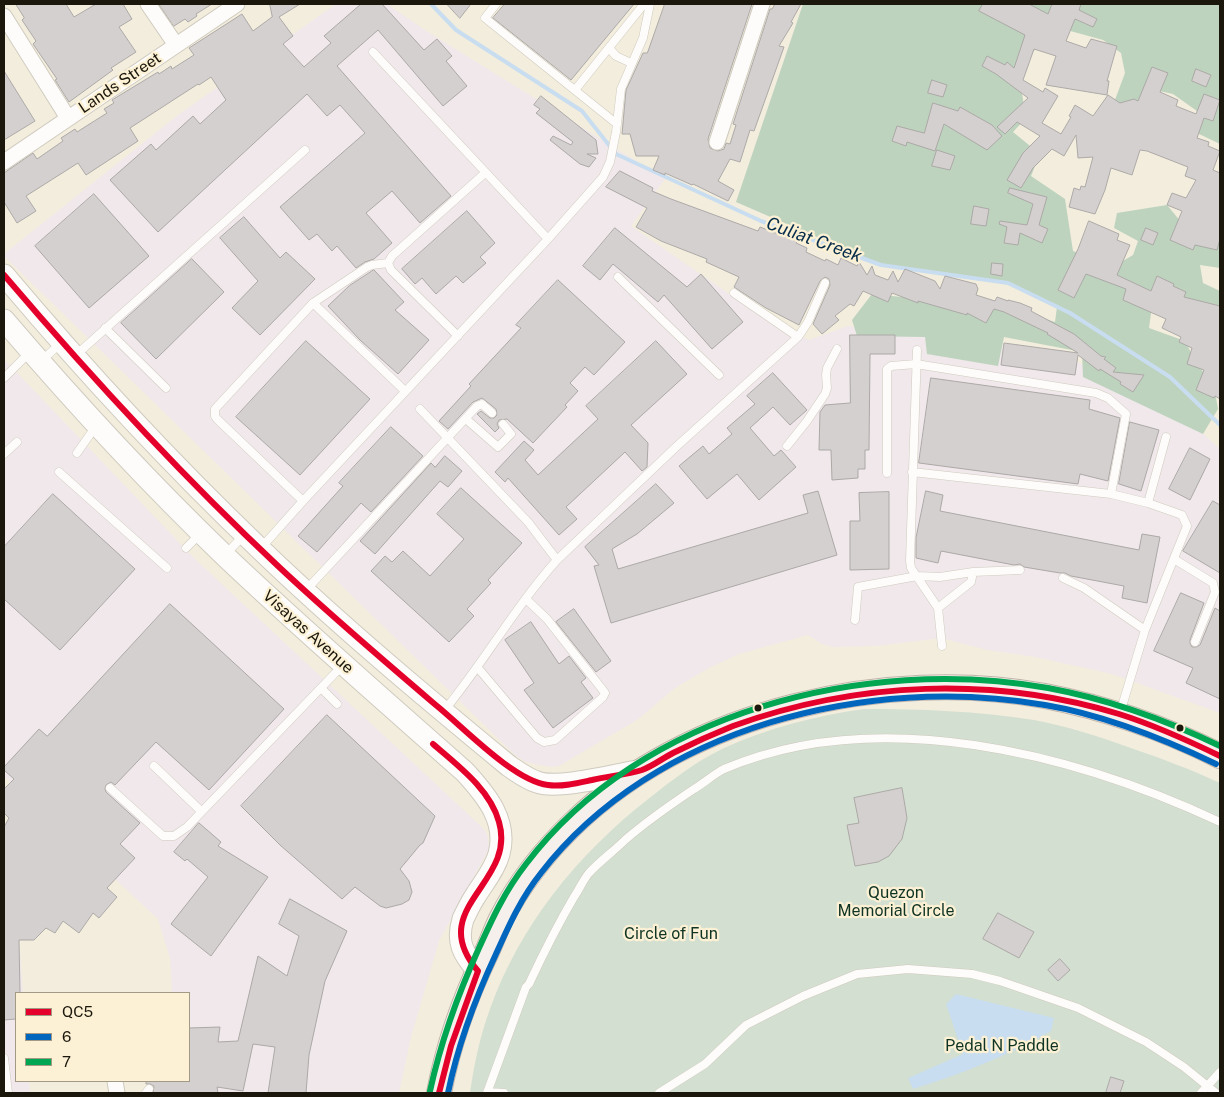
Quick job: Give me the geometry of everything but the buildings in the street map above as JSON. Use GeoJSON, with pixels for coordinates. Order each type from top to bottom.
{"type":"FeatureCollection","features":[{"type":"Feature","properties":{"kind":"main road","name":"Visayas Avenue"},"geometry":{"type":"LineString","coordinates":[[4,275],[68,350],[158,447],[260,549],[346,628],[510,766],[536,782],[548,785],[566,784],[642,770]]}},
{"type":"Feature","properties":{"kind":"main road","name":"Visayas Avenue"},"geometry":{"type":"LineString","coordinates":[[4,320],[97,425],[201,533],[325,648],[465,772],[485,795],[494,809],[499,823],[501,838],[499,855],[463,918],[460,927],[460,942],[465,956],[478,971]]}},
{"type":"Feature","properties":{"kind":"main road"},"geometry":{"type":"LineString","coordinates":[[325,648],[337,643],[342,638],[346,628]]}},
{"type":"Feature","properties":{"kind":"main road"},"geometry":{"type":"LineString","coordinates":[[344,664],[351,651],[364,643]]}},
{"type":"Feature","properties":{"kind":"main road"},"geometry":{"type":"LineString","coordinates":[[439,1093],[447,1054],[459,1017],[502,919],[516,894],[552,846],[594,805],[617,786],[642,770],[689,745],[761,716],[811,702],[870,692],[921,688],[962,688],[1003,690],[1043,696],[1119,714],[1155,726],[1220,756]]}},
{"type":"Feature","properties":{"kind":"street"},"geometry":{"type":"LineString","coordinates":[[148,4],[176,45]]}},
{"type":"Feature","properties":{"kind":"street","name":"Lands Street"},"geometry":{"type":"LineString","coordinates":[[4,162],[237,4]]}},
{"type":"Feature","properties":{"kind":"street"},"geometry":{"type":"LineString","coordinates":[[717,142],[762,4]]}},
{"type":"Feature","properties":{"kind":"street"},"geometry":{"type":"LineString","coordinates":[[4,16],[68,118]]}},
{"type":"Feature","properties":{"kind":"lane"},"geometry":{"type":"LineString","coordinates":[[496,4],[485,18],[575,90],[617,128]]}},
{"type":"Feature","properties":{"kind":"lane"},"geometry":{"type":"LineString","coordinates":[[575,90],[644,4]]}},
{"type":"Feature","properties":{"kind":"lane"},"geometry":{"type":"LineString","coordinates":[[260,549],[548,239],[603,177],[610,162],[617,128],[621,89],[643,38],[650,4]]}},
{"type":"Feature","properties":{"kind":"lane"},"geometry":{"type":"LineString","coordinates":[[608,48],[616,56],[631,63]]}},
{"type":"Feature","properties":{"kind":"lane"},"geometry":{"type":"LineString","coordinates":[[373,52],[548,239]]}},
{"type":"Feature","properties":{"kind":"lane"},"geometry":{"type":"LineString","coordinates":[[4,378],[35,357],[68,350],[105,328],[305,150]]}},
{"type":"Feature","properties":{"kind":"lane"},"geometry":{"type":"LineString","coordinates":[[303,501],[217,419],[214,412],[217,406],[313,303],[366,267],[388,263],[392,256],[485,173]]}},
{"type":"Feature","properties":{"kind":"lane"},"geometry":{"type":"LineString","coordinates":[[388,263],[391,270],[458,336]]}},
{"type":"Feature","properties":{"kind":"lane"},"geometry":{"type":"LineString","coordinates":[[618,277],[719,375]]}},
{"type":"Feature","properties":{"kind":"lane"},"geometry":{"type":"LineString","coordinates":[[444,712],[478,668],[539,580],[557,560],[678,446],[798,337],[808,322],[825,283]]}},
{"type":"Feature","properties":{"kind":"lane"},"geometry":{"type":"LineString","coordinates":[[734,293],[798,337]]}},
{"type":"Feature","properties":{"kind":"lane"},"geometry":{"type":"LineString","coordinates":[[313,303],[405,391]]}},
{"type":"Feature","properties":{"kind":"lane"},"geometry":{"type":"LineString","coordinates":[[105,328],[166,388]]}},
{"type":"Feature","properties":{"kind":"lane"},"geometry":{"type":"LineString","coordinates":[[787,446],[826,394],[827,368],[837,350]]}},
{"type":"Feature","properties":{"kind":"lane"},"geometry":{"type":"LineString","coordinates":[[917,350],[910,561],[911,568],[938,608],[942,646]]}},
{"type":"Feature","properties":{"kind":"lane"},"geometry":{"type":"LineString","coordinates":[[887,473],[887,368],[890,366],[916,364],[1096,393],[1108,398],[1126,414],[1111,494]]}},
{"type":"Feature","properties":{"kind":"lane"},"geometry":{"type":"LineString","coordinates":[[305,591],[480,404],[492,413]]}},
{"type":"Feature","properties":{"kind":"lane"},"geometry":{"type":"LineString","coordinates":[[420,409],[528,522],[557,560]]}},
{"type":"Feature","properties":{"kind":"lane"},"geometry":{"type":"LineString","coordinates":[[466,419],[498,447],[511,434],[503,424]]}},
{"type":"Feature","properties":{"kind":"lane"},"geometry":{"type":"LineString","coordinates":[[77,453],[97,425]]}},
{"type":"Feature","properties":{"kind":"lane"},"geometry":{"type":"LineString","coordinates":[[1148,503],[1166,437]]}},
{"type":"Feature","properties":{"kind":"lane"},"geometry":{"type":"LineString","coordinates":[[4,454],[17,442]]}},
{"type":"Feature","properties":{"kind":"lane"},"geometry":{"type":"LineString","coordinates":[[59,472],[167,568]]}},
{"type":"Feature","properties":{"kind":"lane"},"geometry":{"type":"LineString","coordinates":[[912,472],[1111,494],[1148,503],[1182,515],[1186,521],[1187,528],[1145,630],[1119,714]]}},
{"type":"Feature","properties":{"kind":"lane"},"geometry":{"type":"LineString","coordinates":[[186,548],[201,533]]}},
{"type":"Feature","properties":{"kind":"lane"},"geometry":{"type":"LineString","coordinates":[[225,556],[245,534]]}},
{"type":"Feature","properties":{"kind":"lane"},"geometry":{"type":"LineString","coordinates":[[1174,559],[1213,583],[1215,592],[1195,642]]}},
{"type":"Feature","properties":{"kind":"lane"},"geometry":{"type":"LineString","coordinates":[[854,620],[858,587],[917,576],[940,577],[973,572],[1020,570]]}},
{"type":"Feature","properties":{"kind":"lane"},"geometry":{"type":"LineString","coordinates":[[938,608],[971,582],[973,572]]}},
{"type":"Feature","properties":{"kind":"lane"},"geometry":{"type":"LineString","coordinates":[[1063,578],[1084,588],[1145,630]]}},
{"type":"Feature","properties":{"kind":"lane"},"geometry":{"type":"LineString","coordinates":[[478,668],[537,738],[544,742],[556,740],[604,697],[605,692],[546,619],[526,599]]}},
{"type":"Feature","properties":{"kind":"lane"},"geometry":{"type":"LineString","coordinates":[[110,788],[164,836],[174,836],[187,827],[228,786],[344,664]]}},
{"type":"Feature","properties":{"kind":"lane"},"geometry":{"type":"LineString","coordinates":[[321,688],[337,704]]}},
{"type":"Feature","properties":{"kind":"lane"},"geometry":{"type":"LineString","coordinates":[[504,1093],[488,1093],[516,1010],[554,930],[589,874],[648,820],[723,770],[781,750],[825,742],[895,739],[944,741],[1020,753],[1085,770],[1166,798],[1220,822]]}},
{"type":"Feature","properties":{"kind":"lane"},"geometry":{"type":"LineString","coordinates":[[154,766],[201,811]]}},
{"type":"Feature","properties":{"kind":"lane"},"geometry":{"type":"LineString","coordinates":[[659,1093],[705,1064],[746,1025],[803,996],[857,974],[908,969],[972,974],[1000,980],[1078,1008],[1146,1042],[1184,1067],[1216,1093]]}},
{"type":"Feature","properties":{"kind":"lane"},"geometry":{"type":"LineString","coordinates":[[4,1058],[8,1093]]}},
{"type":"Feature","properties":{"kind":"lane"},"geometry":{"type":"LineString","coordinates":[[1201,1093],[1220,1072]]}},
{"type":"Feature","properties":{"kind":"shaded area"},"geometry":{"type":"Polygon","coordinates":[[[336,4],[387,4],[425,30],[665,179],[631,226],[770,322],[809,340],[848,326],[1067,356],[1203,434],[1220,449],[1220,713],[1112,674],[1035,657],[987,650],[941,638],[877,646],[832,647],[822,644],[808,635],[739,654],[709,668],[675,688],[637,720],[559,766],[551,767],[526,762],[516,756],[4,256],[4,254],[178,115],[336,4]]]}},
{"type":"Feature","properties":{"kind":"shaded area"},"geometry":{"type":"Polygon","coordinates":[[[4,359],[194,558],[484,829],[488,837],[489,849],[439,941],[411,1037],[399,1093],[176,1093],[176,1082],[190,1082],[190,992],[172,992],[170,958],[158,919],[4,776],[4,359]]]}},
{"type":"Feature","properties":{"kind":"shaded area"},"geometry":{"type":"Polygon","coordinates":[[[4,909],[17,909],[23,992],[15,992],[15,1082],[29,1082],[30,1093],[4,1093],[4,909]]]}},
{"type":"Feature","properties":{"kind":"green space"},"geometry":{"type":"Polygon","coordinates":[[[803,4],[1220,4],[1220,144],[1197,133],[1204,116],[1173,94],[1146,88],[1138,104],[1109,116],[1125,73],[1121,53],[1103,40],[1056,27],[1033,52],[1020,81],[1026,118],[1013,132],[1040,154],[1031,176],[1065,199],[1073,251],[1095,260],[1099,275],[1133,255],[1138,241],[1114,228],[1117,213],[1167,205],[1186,228],[1220,233],[1220,268],[1200,265],[1203,283],[1220,291],[1220,313],[1193,302],[1153,299],[1149,328],[1185,341],[1197,364],[1214,386],[1218,409],[1203,434],[1083,377],[1082,352],[1004,337],[998,366],[927,354],[925,337],[857,336],[852,320],[872,294],[1011,308],[1055,322],[1057,307],[1008,283],[881,265],[736,202],[803,4]]]}},
{"type":"Feature","properties":{"kind":"green space","name":"Quezon Memorial Circle"},"geometry":{"type":"Polygon","coordinates":[[[864,709],[970,713],[1046,722],[1117,743],[1220,783],[1220,1093],[470,1093],[473,1072],[486,1019],[517,949],[554,893],[598,844],[647,800],[712,754],[756,735],[791,724],[827,715],[864,709]]]}},
{"type":"Feature","properties":{"kind":"water","name":"Pedal N Paddle"},"geometry":{"type":"Polygon","coordinates":[[[956,994],[1054,1018],[1051,1031],[984,1064],[913,1089],[908,1078],[963,1054],[946,1004],[956,994]]]}},
{"type":"Feature","properties":{"kind":"waterway","name":"Culiat Creek"},"geometry":{"type":"LineString","coordinates":[[431,4],[456,30],[582,111],[616,154],[761,221],[881,265],[1008,283],[1070,313],[1170,377],[1220,425]]}},
{"type":"Feature","properties":{"kind":"transit line","name":"QC5"},"geometry":{"type":"LineString","coordinates":[[4,275],[137,425],[242,532],[337,620],[490,752],[520,774],[535,781],[548,785],[564,785],[636,772],[718,732],[780,711],[828,700],[877,692],[926,689],[974,689],[1023,694],[1071,702],[1119,714],[1145,723],[1220,756]]}},
{"type":"Feature","properties":{"kind":"transit line","name":"7"},"geometry":{"type":"LineString","coordinates":[[430,1091],[445,1036],[464,983],[494,915],[526,864],[574,811],[630,768],[694,733],[762,707],[833,689],[906,680],[978,680],[1048,688],[1093,698],[1158,719],[1220,746]]}},
{"type":"Feature","properties":{"kind":"transit line","name":"6"},"geometry":{"type":"LineString","coordinates":[[448,1093],[462,1039],[481,988],[511,922],[534,882],[588,823],[643,781],[704,748],[769,723],[838,706],[908,698],[977,697],[1045,705],[1111,721],[1175,745],[1216,764]]}},
{"type":"Feature","properties":{"kind":"transit line","name":"QC5"},"geometry":{"type":"LineString","coordinates":[[433,744],[462,769],[488,799],[495,810],[499,822],[501,844],[496,863],[466,913],[461,930],[464,949],[478,971],[451,1046],[439,1093]]}},
{"type":"Feature","properties":{"kind":"park label","name":"Circle of Fun"},"geometry":{"type":"Point","coordinates":[671,934]}}]}
